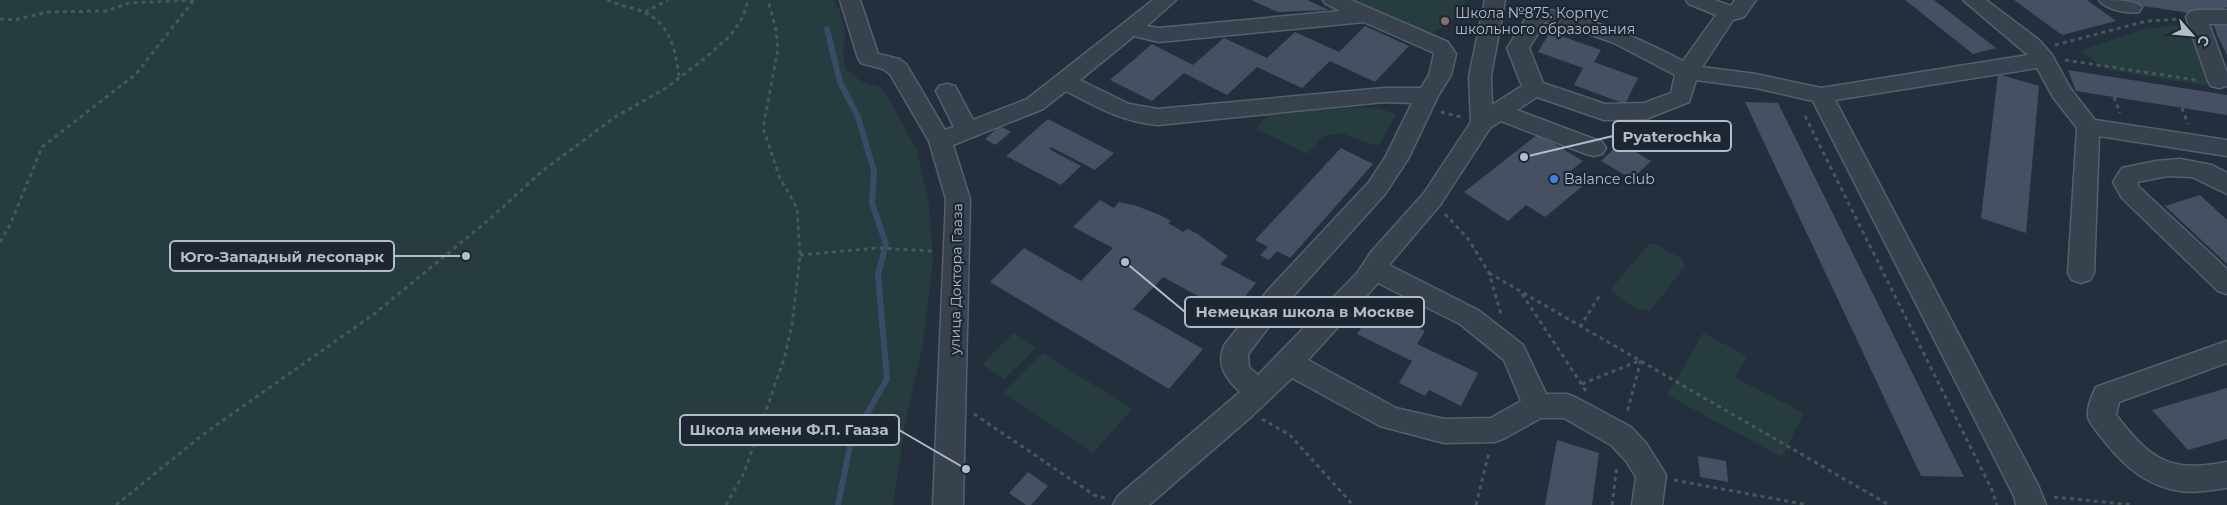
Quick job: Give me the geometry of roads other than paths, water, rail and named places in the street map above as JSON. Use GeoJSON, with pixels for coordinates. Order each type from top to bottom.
{"type":"FeatureCollection","features":[{"type":"Feature","properties":{"kind":"street","name":"улица Доктора Гааза"},"geometry":{"type":"LineString","coordinates":[[850,0],[866,53],[870,58],[891,64],[898,69],[940,141],[958,199],[948,505]]}},
{"type":"Feature","properties":{"kind":"street"},"geometry":{"type":"LineString","coordinates":[[940,141],[1035,104],[1166,0]]}},
{"type":"Feature","properties":{"kind":"street"},"geometry":{"type":"LineString","coordinates":[[1259,392],[1236,372],[1234,352],[1278,296],[1376,188],[1396,159],[1427,96],[1440,75],[1445,54],[1440,47],[1333,0]]}},
{"type":"Feature","properties":{"kind":"street"},"geometry":{"type":"LineString","coordinates":[[1490,118],[1480,76],[1495,0]]}},
{"type":"Feature","properties":{"kind":"street"},"geometry":{"type":"LineString","coordinates":[[1696,0],[1728,12],[1736,13],[1746,0]]}},
{"type":"Feature","properties":{"kind":"street"},"geometry":{"type":"LineString","coordinates":[[1972,0],[2038,52],[2060,92],[2088,127],[2081,273]]}},
{"type":"Feature","properties":{"kind":"street"},"geometry":{"type":"LineString","coordinates":[[2109,0],[2132,7]]}},
{"type":"Feature","properties":{"kind":"street"},"geometry":{"type":"LineString","coordinates":[[1728,12],[1687,72],[1681,97],[1646,110],[1604,112],[1534,88],[1518,48],[1539,14],[1574,22],[1621,38],[1687,72],[1756,81],[1821,95],[2038,52]]}},
{"type":"Feature","properties":{"kind":"street"},"geometry":{"type":"LineString","coordinates":[[1130,29],[1160,35],[1368,15]]}},
{"type":"Feature","properties":{"kind":"street"},"geometry":{"type":"LineString","coordinates":[[2219,81],[2196,17],[2227,17]]}},
{"type":"Feature","properties":{"kind":"street"},"geometry":{"type":"LineString","coordinates":[[1065,81],[1124,113],[1158,117],[1384,95],[1427,96]]}},
{"type":"Feature","properties":{"kind":"street"},"geometry":{"type":"LineString","coordinates":[[1120,498],[1259,392],[1289,363],[1374,269],[1432,199],[1490,118],[1534,88]]}},
{"type":"Feature","properties":{"kind":"street"},"geometry":{"type":"LineString","coordinates":[[947,91],[967,130]]}},
{"type":"Feature","properties":{"kind":"street"},"geometry":{"type":"LineString","coordinates":[[1821,95],[2029,500]]}},
{"type":"Feature","properties":{"kind":"street"},"geometry":{"type":"LineString","coordinates":[[1490,118],[1594,148]]}},
{"type":"Feature","properties":{"kind":"street"},"geometry":{"type":"LineString","coordinates":[[2088,127],[2227,148]]}},
{"type":"Feature","properties":{"kind":"street"},"geometry":{"type":"LineString","coordinates":[[2227,185],[2202,170],[2182,165],[2130,174],[2125,182],[2130,192],[2227,284]]}},
{"type":"Feature","properties":{"kind":"street"},"geometry":{"type":"LineString","coordinates":[[1374,269],[1469,317],[1514,353],[1537,406]]}},
{"type":"Feature","properties":{"kind":"street"},"geometry":{"type":"LineString","coordinates":[[2227,352],[2106,395],[2102,417],[2122,444],[2146,465],[2176,480],[2206,480],[2227,475]]}},
{"type":"Feature","properties":{"kind":"street"},"geometry":{"type":"LineString","coordinates":[[1289,363],[1390,418],[1444,431],[1495,430],[1537,406],[1567,406],[1615,432],[1636,452],[1650,475],[1648,505]]}},
{"type":"Feature","properties":{"kind":"waterway"},"geometry":{"type":"LineString","coordinates":[[827,29],[840,82],[858,117],[874,171],[872,203],[886,244],[878,275],[887,379],[851,441],[838,505]]}},
{"type":"Feature","properties":{"kind":"place","name":"Школа №875. Корпус школьного образования"},"geometry":{"type":"Point","coordinates":[1445,21]}},
{"type":"Feature","properties":{"kind":"place","name":"Pyaterochka"},"geometry":{"type":"Point","coordinates":[1524,157]}},
{"type":"Feature","properties":{"kind":"place","name":"Balance club"},"geometry":{"type":"Point","coordinates":[1554,179]}},
{"type":"Feature","properties":{"kind":"place","name":"Юго-Западный лесопарк"},"geometry":{"type":"Point","coordinates":[466,256]}},
{"type":"Feature","properties":{"kind":"place","name":"Немецкая школа в Москве"},"geometry":{"type":"Point","coordinates":[1125,262]}},
{"type":"Feature","properties":{"kind":"place","name":"Школа имени Ф.П. Гааза"},"geometry":{"type":"Point","coordinates":[966,469]}}]}
